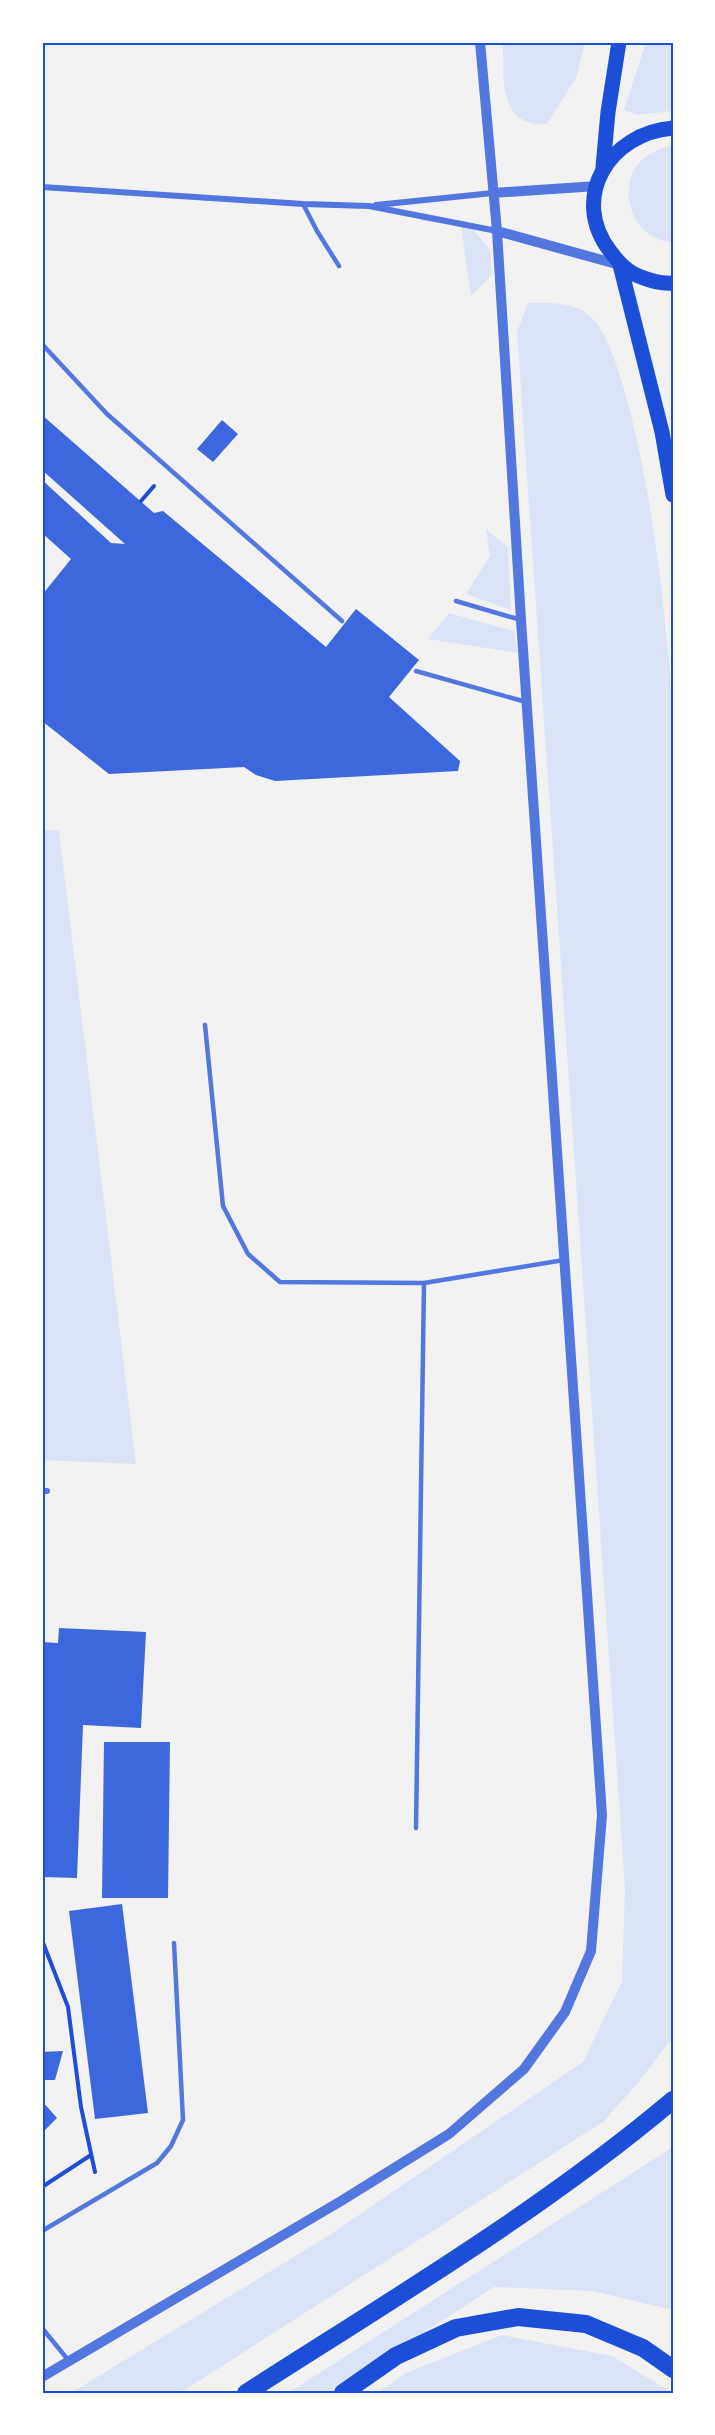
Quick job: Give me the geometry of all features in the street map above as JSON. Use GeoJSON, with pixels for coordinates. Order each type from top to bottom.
{"type":"FeatureCollection","features":[{"type":"Feature","properties":{"kind":"highway"},"geometry":{"type":"LineString","coordinates":[[246,2393],[519,2216],[627,2138],[673,2100]]}},
{"type":"Feature","properties":{"kind":"highway"},"geometry":{"type":"LineString","coordinates":[[343,2393],[396,2356],[456,2328],[518,2317],[586,2324],[643,2348],[673,2369]]}},
{"type":"Feature","properties":{"kind":"main road"},"geometry":{"type":"LineString","coordinates":[[603,170],[608,112],[619,42]]}},
{"type":"Feature","properties":{"kind":"main road"},"geometry":{"type":"LineString","coordinates":[[673,128],[651,131],[631,139],[615,153],[603,170],[597,186],[594,206],[596,227],[601,240],[620,265],[634,274],[651,280],[673,283]]}},
{"type":"Feature","properties":{"kind":"main road"},"geometry":{"type":"LineString","coordinates":[[620,265],[662,432],[673,495]]}},
{"type":"Feature","properties":{"kind":"street"},"geometry":{"type":"LineString","coordinates":[[42,2377],[331,2207],[449,2134],[524,2069],[565,2012],[591,1951],[602,1815],[520,620],[497,231],[480,42]]}},
{"type":"Feature","properties":{"kind":"street"},"geometry":{"type":"LineString","coordinates":[[42,187],[303,204],[369,206],[493,193],[597,186]]}},
{"type":"Feature","properties":{"kind":"street"},"geometry":{"type":"LineString","coordinates":[[369,206],[497,231],[620,265]]}},
{"type":"Feature","properties":{"kind":"lane"},"geometry":{"type":"LineString","coordinates":[[303,204],[339,266]]}},
{"type":"Feature","properties":{"kind":"lane"},"geometry":{"type":"LineString","coordinates":[[42,344],[107,414],[342,621]]}},
{"type":"Feature","properties":{"kind":"lane"},"geometry":{"type":"LineString","coordinates":[[456,601],[520,620]]}},
{"type":"Feature","properties":{"kind":"lane"},"geometry":{"type":"LineString","coordinates":[[417,671],[526,702]]}},
{"type":"Feature","properties":{"kind":"lane"},"geometry":{"type":"LineString","coordinates":[[205,1025],[223,1206],[248,1254],[280,1282],[424,1283],[564,1260]]}},
{"type":"Feature","properties":{"kind":"lane"},"geometry":{"type":"LineString","coordinates":[[416,1828],[424,1283]]}},
{"type":"Feature","properties":{"kind":"lane"},"geometry":{"type":"LineString","coordinates":[[42,2231],[157,2163],[171,2146],[183,2120],[174,1942]]}},
{"type":"Feature","properties":{"kind":"lane"},"geometry":{"type":"LineString","coordinates":[[42,2328],[69,2361]]}},
{"type":"Feature","properties":{"kind":"path"},"geometry":{"type":"LineString","coordinates":[[141,501],[159,480]]}},
{"type":"Feature","properties":{"kind":"path"},"geometry":{"type":"LineString","coordinates":[[42,1940],[68,2007],[81,2107],[101,2196]]}},
{"type":"Feature","properties":{"kind":"path"},"geometry":{"type":"LineString","coordinates":[[42,2187],[91,2155]]}},
{"type":"Feature","properties":{"kind":"shaded area"},"geometry":{"type":"Polygon","coordinates":[[[503,42],[585,42],[577,76],[547,124],[531,123],[519,117],[511,109],[504,84],[503,42]]]}},
{"type":"Feature","properties":{"kind":"shaded area"},"geometry":{"type":"Polygon","coordinates":[[[646,42],[673,42],[673,111],[637,115],[624,110],[646,42]]]}},
{"type":"Feature","properties":{"kind":"shaded area"},"geometry":{"type":"Polygon","coordinates":[[[667,146],[673,146],[673,242],[660,240],[640,226],[630,203],[629,191],[631,179],[639,163],[650,154],[667,146]]]}},
{"type":"Feature","properties":{"kind":"shaded area"},"geometry":{"type":"Polygon","coordinates":[[[423,213],[467,222],[490,250],[492,275],[471,296],[461,225],[421,221],[423,213]]]}},
{"type":"Feature","properties":{"kind":"shaded area"},"geometry":{"type":"Polygon","coordinates":[[[528,303],[568,305],[583,310],[601,330],[615,360],[634,428],[650,507],[666,628],[673,708],[673,2037],[637,2084],[603,2122],[180,2393],[71,2393],[328,2236],[583,2062],[622,1981],[625,1888],[517,332],[528,303]]]}},
{"type":"Feature","properties":{"kind":"shaded area"},"geometry":{"type":"Polygon","coordinates":[[[486,529],[508,547],[511,610],[466,594],[490,556],[486,529]]]}},
{"type":"Feature","properties":{"kind":"shaded area"},"geometry":{"type":"Polygon","coordinates":[[[449,613],[514,631],[518,653],[428,639],[449,613]]]}},
{"type":"Feature","properties":{"kind":"shaded area"},"geometry":{"type":"Polygon","coordinates":[[[42,830],[59,831],[136,1464],[42,1460],[42,830]]]}},
{"type":"Feature","properties":{"kind":"shaded area"},"geometry":{"type":"Polygon","coordinates":[[[673,2147],[673,2310],[593,2291],[494,2287],[330,2393],[288,2393],[673,2147]]]}},
{"type":"Feature","properties":{"kind":"shaded area"},"geometry":{"type":"Polygon","coordinates":[[[502,2335],[612,2356],[673,2393],[377,2393],[406,2373],[502,2335]]]}},
{"type":"Feature","properties":{"kind":"building"},"geometry":{"type":"Polygon","coordinates":[[[42,415],[154,513],[163,511],[326,647],[356,609],[419,660],[389,697],[460,761],[458,771],[275,781],[256,775],[244,767],[109,774],[42,721],[42,595],[71,559],[42,533],[42,480],[111,543],[125,544],[42,470],[42,415]]]}},
{"type":"Feature","properties":{"kind":"building"},"geometry":{"type":"Polygon","coordinates":[[[222,420],[238,434],[213,462],[197,449],[222,420]]]}},
{"type":"Feature","properties":{"kind":"building"},"geometry":{"type":"Polygon","coordinates":[[[59,1628],[146,1632],[141,1728],[83,1725],[77,1878],[42,1877],[42,1642],[58,1643],[59,1628]]]}},
{"type":"Feature","properties":{"kind":"building"},"geometry":{"type":"Polygon","coordinates":[[[104,1742],[170,1742],[168,1898],[102,1898],[104,1742]]]}},
{"type":"Feature","properties":{"kind":"building"},"geometry":{"type":"Polygon","coordinates":[[[122,1904],[148,2113],[95,2119],[69,1911],[122,1904]]]}},
{"type":"Feature","properties":{"kind":"building"},"geometry":{"type":"Polygon","coordinates":[[[63,2051],[55,2080],[42,2080],[42,2052],[63,2051]]]}},
{"type":"Feature","properties":{"kind":"building"},"geometry":{"type":"Polygon","coordinates":[[[42,2101],[57,2118],[42,2133],[42,2101]]]}}]}
